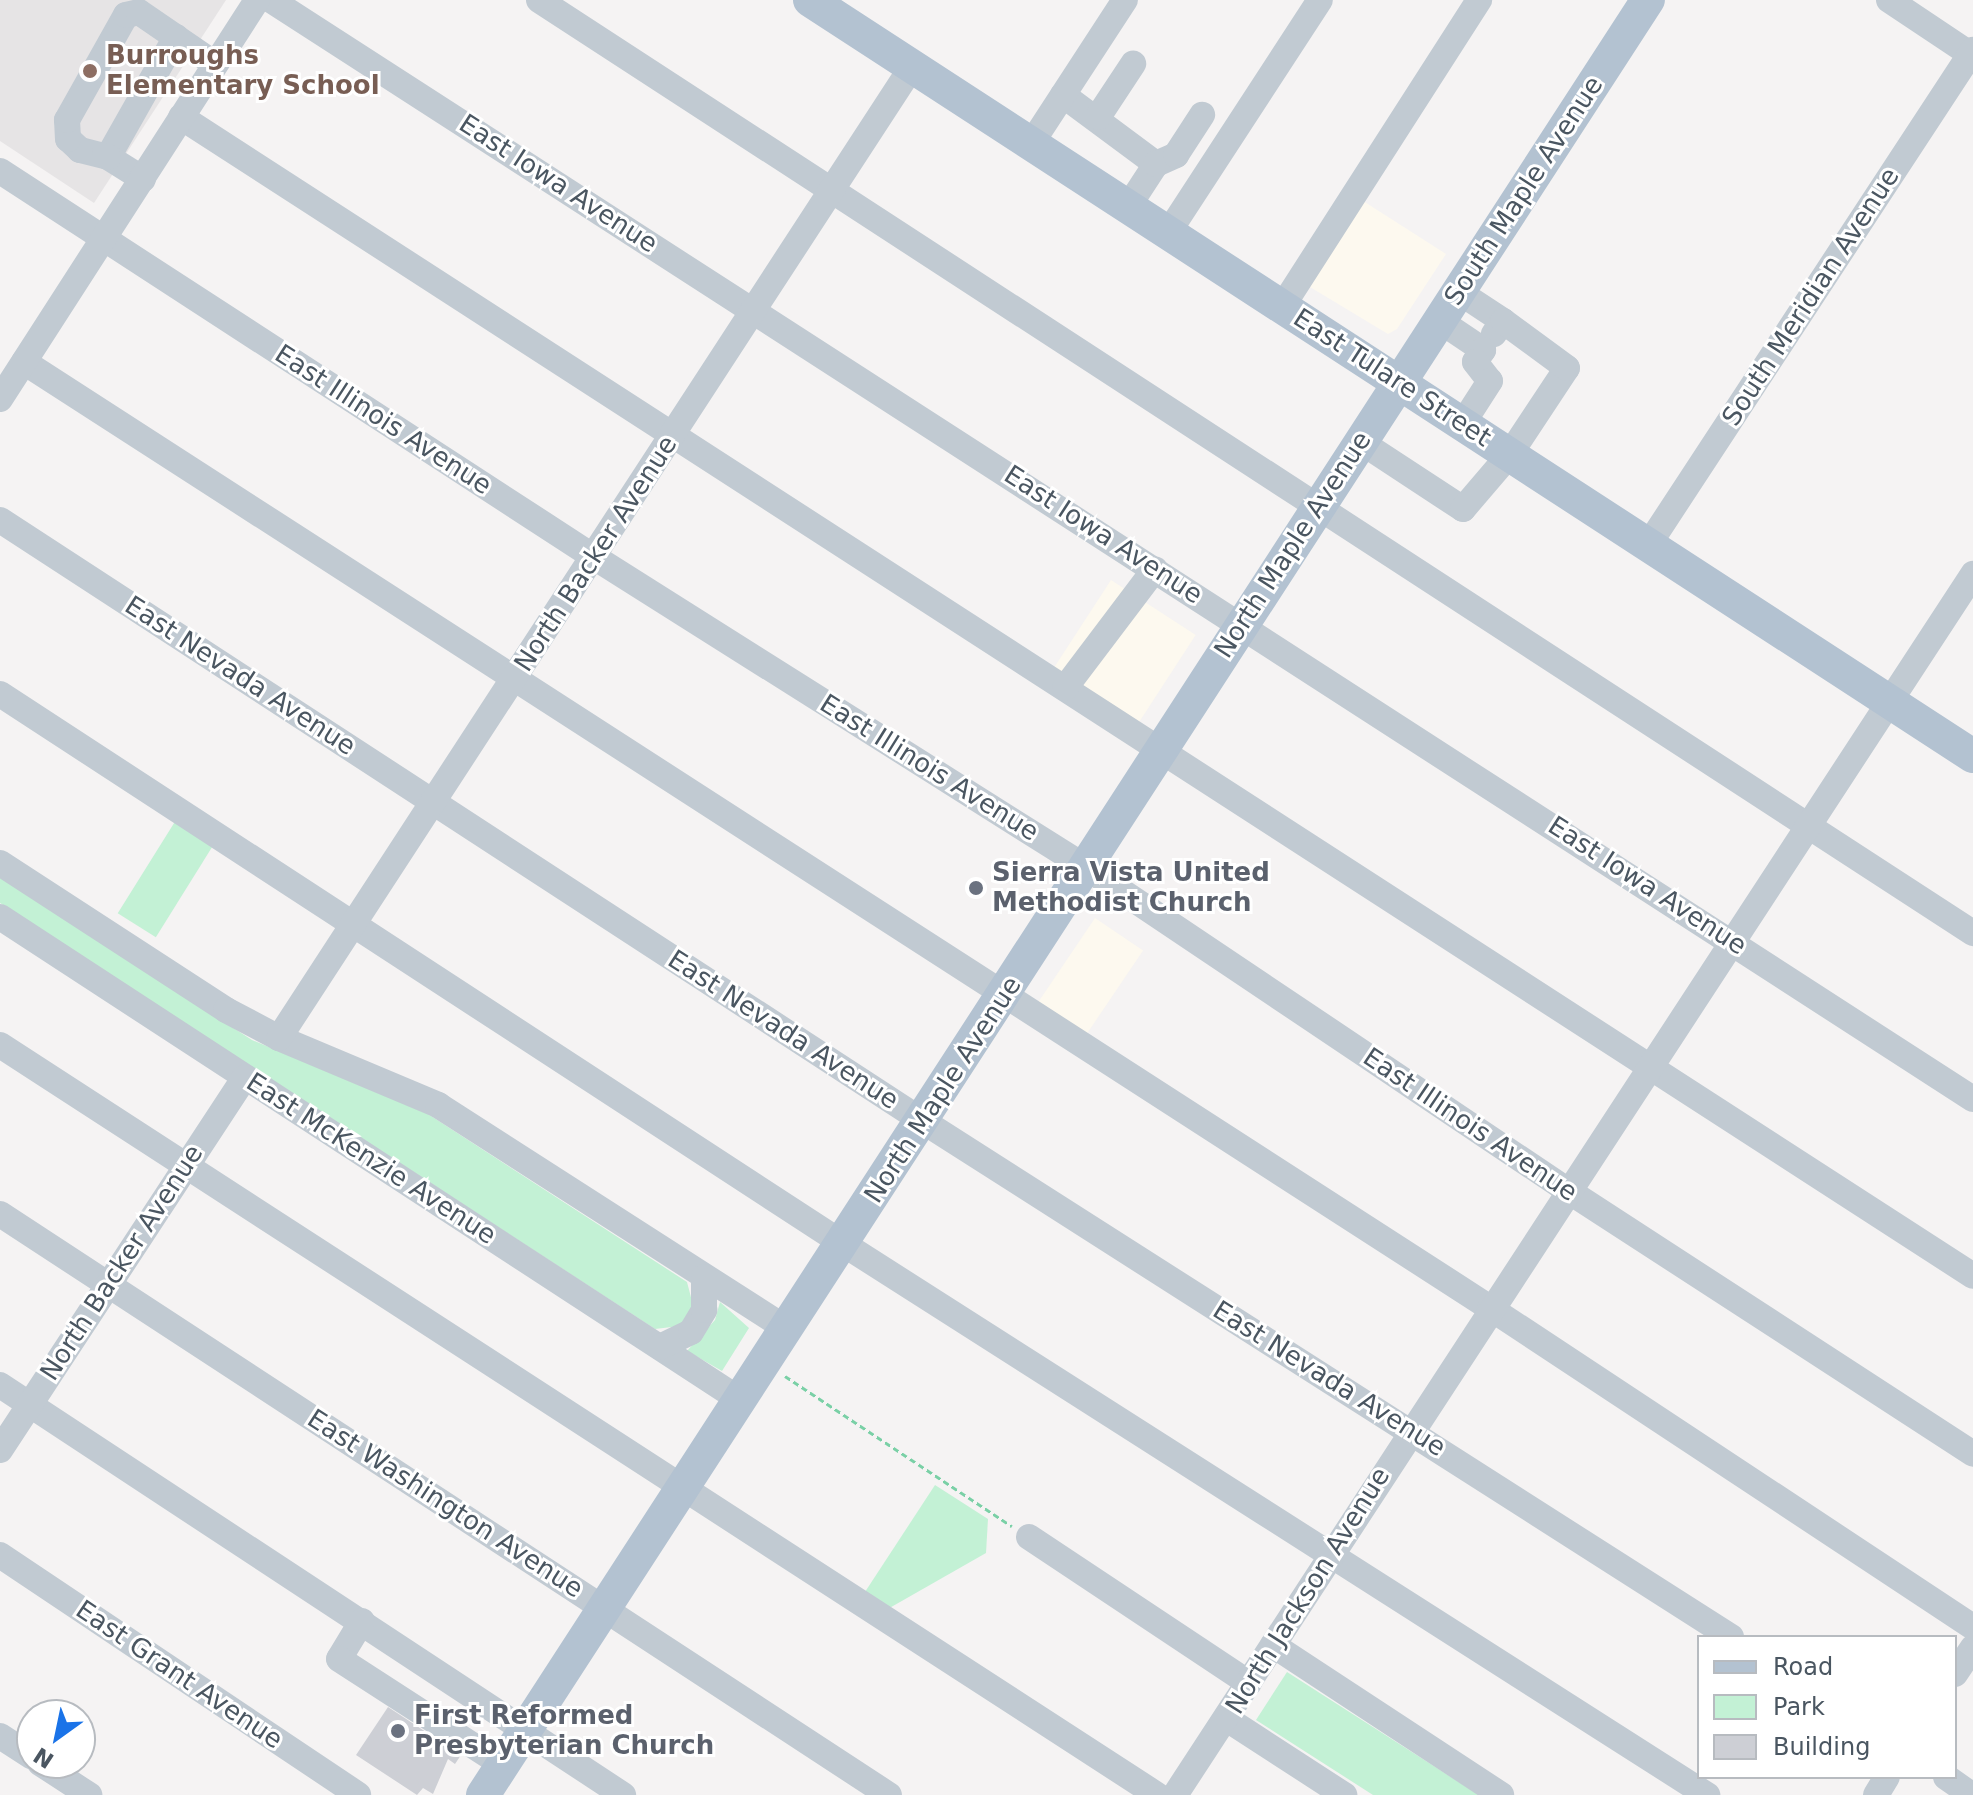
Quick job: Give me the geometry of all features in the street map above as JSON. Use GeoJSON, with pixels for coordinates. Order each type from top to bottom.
{"type":"FeatureCollection","features":[{"type":"Feature","properties":{"kind":"main road","name":"East Tulare Street"},"geometry":{"type":"LineString","coordinates":[[810,0],[1649,544],[1887,704],[1973,756]]}},
{"type":"Feature","properties":{"kind":"main road","name":"South Maple Avenue"},"geometry":{"type":"LineString","coordinates":[[1400,382],[1648,0]]}},
{"type":"Feature","properties":{"kind":"main road","name":"North Maple Avenue"},"geometry":{"type":"LineString","coordinates":[[483,1795],[845,1245],[921,1120],[1087,868],[1240,624],[1400,382]]}},
{"type":"Feature","properties":{"kind":"street"},"geometry":{"type":"LineString","coordinates":[[0,399],[257,0]]}},
{"type":"Feature","properties":{"kind":"street","name":"East Iowa Avenue"},"geometry":{"type":"LineString","coordinates":[[271,0],[1973,1099]]}},
{"type":"Feature","properties":{"kind":"street"},"geometry":{"type":"LineString","coordinates":[[539,0],[1973,933]]}},
{"type":"Feature","properties":{"kind":"street"},"geometry":{"type":"LineString","coordinates":[[1031,144],[1125,0]]}},
{"type":"Feature","properties":{"kind":"street"},"geometry":{"type":"LineString","coordinates":[[1168,233],[1320,0]]}},
{"type":"Feature","properties":{"kind":"street"},"geometry":{"type":"LineString","coordinates":[[1282,307],[1479,0]]}},
{"type":"Feature","properties":{"kind":"street"},"geometry":{"type":"LineString","coordinates":[[1889,0],[1972,53]]}},
{"type":"Feature","properties":{"kind":"street"},"geometry":{"type":"LineString","coordinates":[[143,179],[108,157],[74,145],[68,139],[67,120],[126,15],[139,12],[215,64]]}},
{"type":"Feature","properties":{"kind":"street"},"geometry":{"type":"LineString","coordinates":[[108,157],[176,37]]}},
{"type":"Feature","properties":{"kind":"street","name":"South Meridian Avenue"},"geometry":{"type":"LineString","coordinates":[[1649,544],[1972,53]]}},
{"type":"Feature","properties":{"kind":"street"},"geometry":{"type":"LineString","coordinates":[[1098,117],[1133,64]]}},
{"type":"Feature","properties":{"kind":"street","name":"North Backer Avenue"},"geometry":{"type":"LineString","coordinates":[[279,1038],[756,311],[911,68]]}},
{"type":"Feature","properties":{"kind":"street"},"geometry":{"type":"LineString","coordinates":[[1063,95],[1098,117],[1107,131],[1156,164]]}},
{"type":"Feature","properties":{"kind":"street"},"geometry":{"type":"LineString","coordinates":[[1128,207],[1156,164],[1176,155],[1202,115]]}},
{"type":"Feature","properties":{"kind":"street"},"geometry":{"type":"LineString","coordinates":[[181,117],[1973,1276]]}},
{"type":"Feature","properties":{"kind":"street","name":"East Illinois Avenue"},"geometry":{"type":"LineString","coordinates":[[0,171],[594,557],[1087,868],[1567,1190],[1973,1454]]}},
{"type":"Feature","properties":{"kind":"street"},"geometry":{"type":"LineString","coordinates":[[1361,442],[1463,509],[1510,454],[1567,368],[1459,292]]}},
{"type":"Feature","properties":{"kind":"street"},"geometry":{"type":"LineString","coordinates":[[1440,321],[1483,350]]}},
{"type":"Feature","properties":{"kind":"street"},"geometry":{"type":"LineString","coordinates":[[1463,423],[1490,381],[1475,362],[1503,321]]}},
{"type":"Feature","properties":{"kind":"street"},"geometry":{"type":"LineString","coordinates":[[24,362],[1490,1308],[1973,1627]]}},
{"type":"Feature","properties":{"kind":"street","name":"East Nevada Avenue"},"geometry":{"type":"LineString","coordinates":[[0,520],[921,1120],[1728,1635]]}},
{"type":"Feature","properties":{"kind":"street"},"geometry":{"type":"LineString","coordinates":[[1065,688],[1155,569]]}},
{"type":"Feature","properties":{"kind":"street","name":"North Jackson Avenue"},"geometry":{"type":"LineString","coordinates":[[1175,1795],[1227,1719],[1410,1430],[1973,574]]}},
{"type":"Feature","properties":{"kind":"street"},"geometry":{"type":"LineString","coordinates":[[0,694],[355,922],[845,1245],[1331,1551],[1707,1795]]}},
{"type":"Feature","properties":{"kind":"street","name":"East McKenzie Avenue"},"geometry":{"type":"LineString","coordinates":[[0,863],[226,1010],[279,1038],[438,1105],[788,1330]]}},
{"type":"Feature","properties":{"kind":"street","name":"East McKenzie Avenue"},"geometry":{"type":"LineString","coordinates":[[0,917],[742,1401]]}},
{"type":"Feature","properties":{"kind":"street"},"geometry":{"type":"LineString","coordinates":[[0,1045],[1157,1795]]}},
{"type":"Feature","properties":{"kind":"street","name":"North Backer Avenue"},"geometry":{"type":"LineString","coordinates":[[0,1450],[245,1077]]}},
{"type":"Feature","properties":{"kind":"street","name":"East Washington Avenue"},"geometry":{"type":"LineString","coordinates":[[0,1214],[889,1795]]}},
{"type":"Feature","properties":{"kind":"street"},"geometry":{"type":"LineString","coordinates":[[660,1347],[691,1332],[704,1310],[704,1277]]}},
{"type":"Feature","properties":{"kind":"street"},"geometry":{"type":"LineString","coordinates":[[0,1385],[623,1795]]}},
{"type":"Feature","properties":{"kind":"street"},"geometry":{"type":"LineString","coordinates":[[1029,1537],[1249,1683]]}},
{"type":"Feature","properties":{"kind":"street","name":"East Grant Avenue"},"geometry":{"type":"LineString","coordinates":[[0,1555],[358,1795]]}},
{"type":"Feature","properties":{"kind":"street"},"geometry":{"type":"LineString","coordinates":[[362,1621],[339,1659],[503,1765]]}},
{"type":"Feature","properties":{"kind":"street"},"geometry":{"type":"LineString","coordinates":[[1273,1645],[1501,1795]]}},
{"type":"Feature","properties":{"kind":"street"},"geometry":{"type":"LineString","coordinates":[[1957,1671],[1973,1647]]}},
{"type":"Feature","properties":{"kind":"street"},"geometry":{"type":"LineString","coordinates":[[1227,1719],[1344,1795]]}},
{"type":"Feature","properties":{"kind":"street"},"geometry":{"type":"LineString","coordinates":[[64,1779],[89,1795]]}},
{"type":"Feature","properties":{"kind":"street"},"geometry":{"type":"LineString","coordinates":[[1949,1779],[1972,1795]]}},
{"type":"Feature","properties":{"kind":"path"},"geometry":{"type":"LineString","coordinates":[[766,1364],[1029,1537]]}},
{"type":"Feature","properties":{"kind":"shaded area","name":"Burroughs Elementary School"},"geometry":{"type":"Polygon","coordinates":[[[0,0],[226,0],[94,203],[0,141],[0,0]]]}},
{"type":"Feature","properties":{"kind":"shaded area"},"geometry":{"type":"Polygon","coordinates":[[[1360,199],[1446,254],[1397,329],[1388,334],[1305,284],[1360,199]]]}},
{"type":"Feature","properties":{"kind":"shaded area"},"geometry":{"type":"Polygon","coordinates":[[[1111,580],[1196,635],[1135,728],[1051,673],[1111,580]]]}},
{"type":"Feature","properties":{"kind":"shaded area"},"geometry":{"type":"Polygon","coordinates":[[[1095,918],[1143,950],[1081,1042],[1033,1010],[1095,918]]]}},
{"type":"Feature","properties":{"kind":"green space"},"geometry":{"type":"Polygon","coordinates":[[[176,820],[214,844],[156,937],[118,913],[176,820]]]}},
{"type":"Feature","properties":{"kind":"green space"},"geometry":{"type":"Polygon","coordinates":[[[0,877],[252,1040],[428,1114],[687,1282],[693,1305],[680,1326],[655,1329],[0,903],[0,877]]]}},
{"type":"Feature","properties":{"kind":"green space"},"geometry":{"type":"Polygon","coordinates":[[[720,1302],[749,1328],[722,1371],[687,1351],[715,1320],[720,1302]]]}},
{"type":"Feature","properties":{"kind":"green space"},"geometry":{"type":"Polygon","coordinates":[[[935,1485],[988,1519],[986,1553],[886,1610],[863,1595],[935,1485]]]}},
{"type":"Feature","properties":{"kind":"green space"},"geometry":{"type":"Polygon","coordinates":[[[1287,1672],[1479,1795],[1373,1795],[1256,1720],[1287,1672]]]}},
{"type":"Feature","properties":{"kind":"building","name":"First Reformed Presbyterian Church"},"geometry":{"type":"Polygon","coordinates":[[[388,1707],[461,1755],[455,1764],[448,1759],[433,1794],[423,1788],[417,1795],[356,1755],[388,1707]]]}},
{"type":"Feature","properties":{"kind":"place","name":"Burroughs Elementary School"},"geometry":{"type":"Point","coordinates":[90,71]}},
{"type":"Feature","properties":{"kind":"place","name":"Sierra Vista United Methodist Church"},"geometry":{"type":"Point","coordinates":[976,888]}},
{"type":"Feature","properties":{"kind":"place","name":"First Reformed Presbyterian Church"},"geometry":{"type":"Point","coordinates":[398,1731]}}]}
